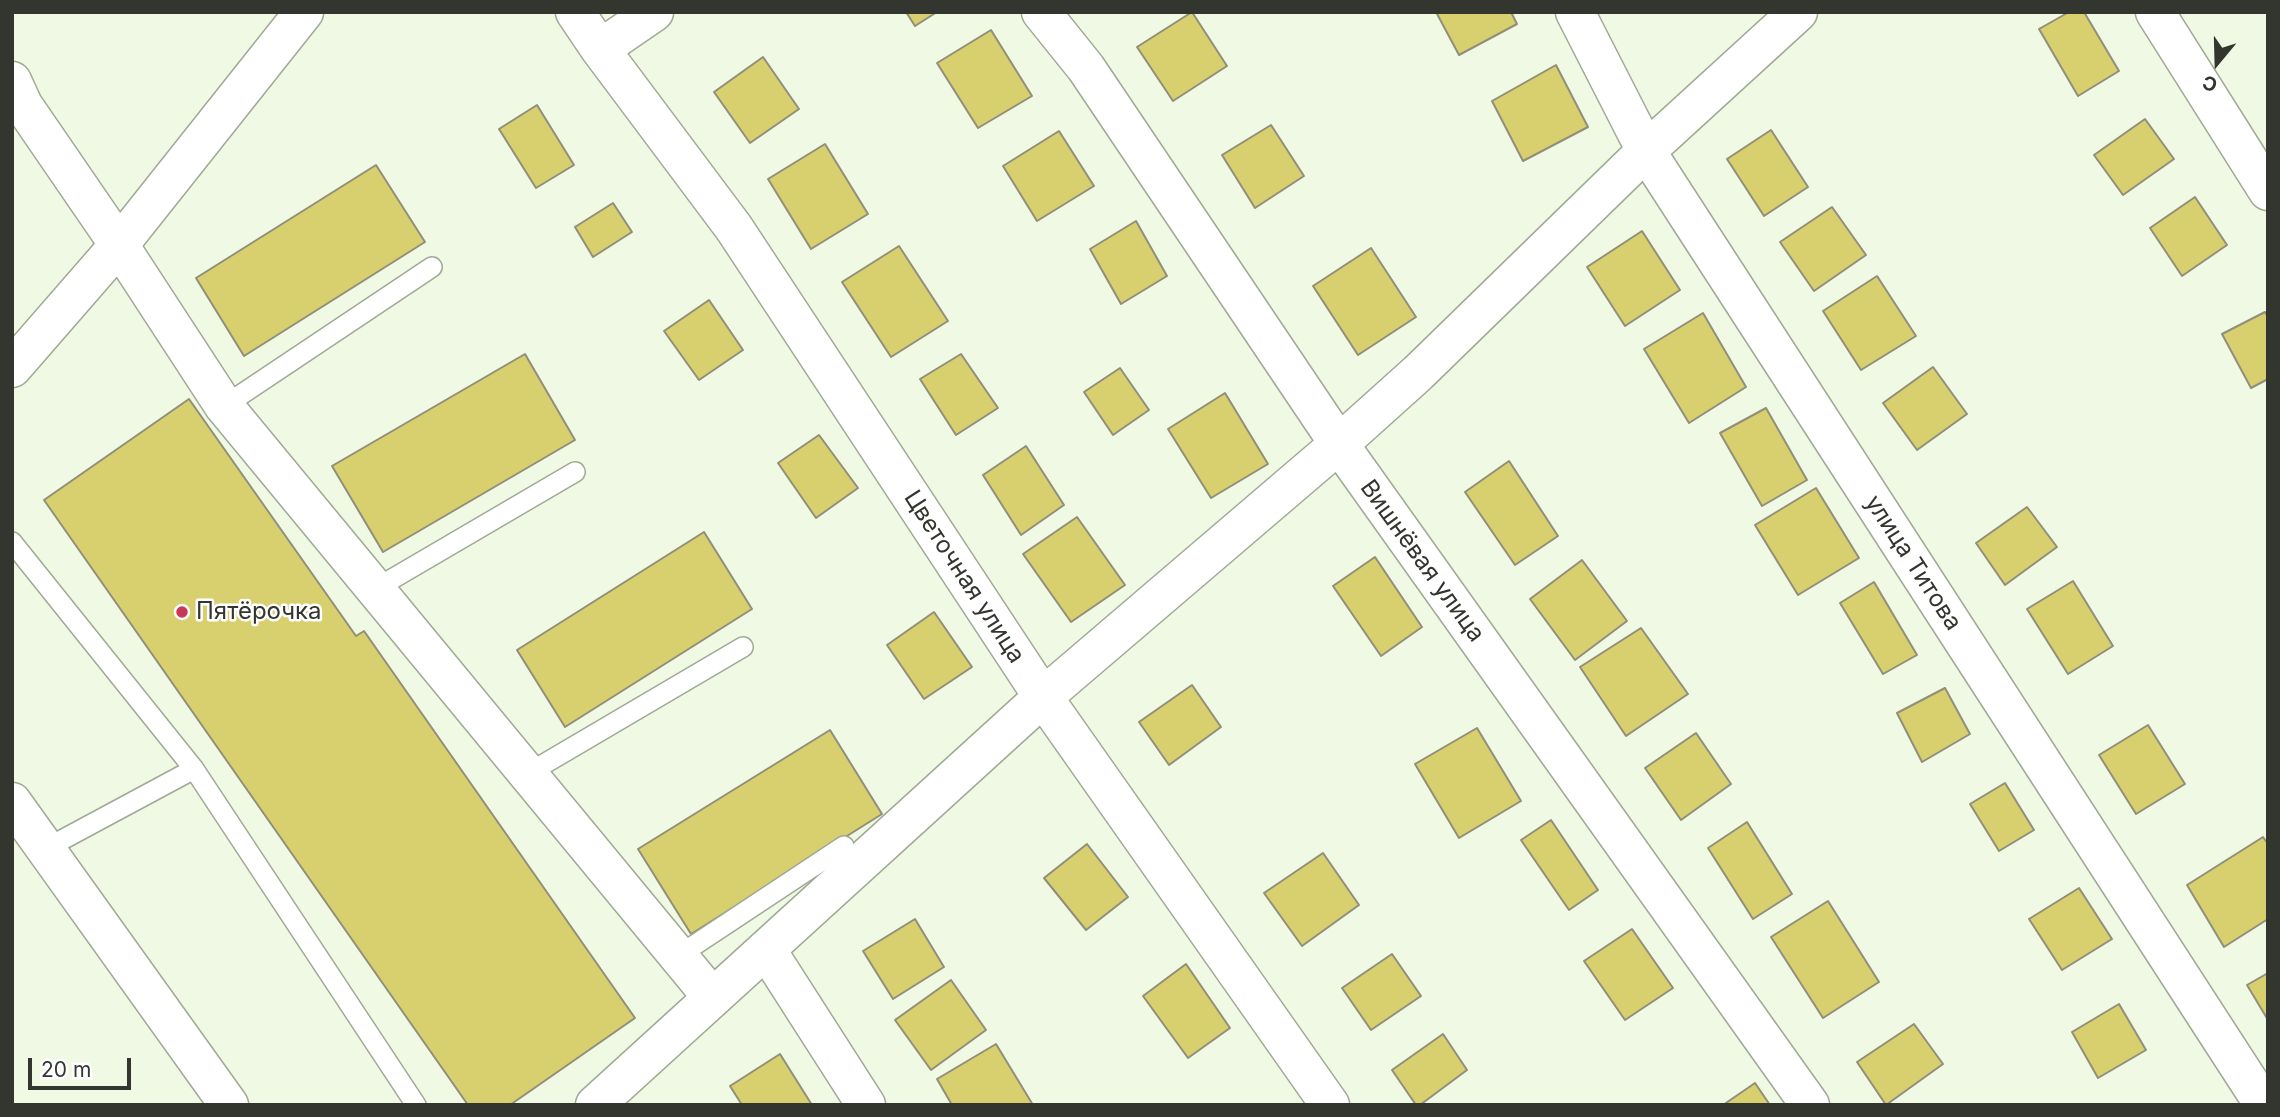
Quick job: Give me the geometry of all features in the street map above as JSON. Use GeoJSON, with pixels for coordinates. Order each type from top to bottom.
{"type":"FeatureCollection","features":[{"type":"Feature","properties":{"kind":"street"},"geometry":{"type":"LineString","coordinates":[[12,368],[119,245],[304,12]]}},
{"type":"Feature","properties":{"kind":"street","name":"Цветочная улица"},"geometry":{"type":"LineString","coordinates":[[575,12],[600,50],[734,228],[1043,697],[1329,1105]]}},
{"type":"Feature","properties":{"kind":"street"},"geometry":{"type":"LineString","coordinates":[[600,50],[654,12]]}},
{"type":"Feature","properties":{"kind":"street","name":"Вишнёвая улица"},"geometry":{"type":"LineString","coordinates":[[1041,12],[1086,68],[1339,444],[1810,1105]]}},
{"type":"Feature","properties":{"kind":"street","name":"улица Титова"},"geometry":{"type":"LineString","coordinates":[[1575,12],[1646,151],[2264,1105]]}},
{"type":"Feature","properties":{"kind":"street"},"geometry":{"type":"LineString","coordinates":[[595,1105],[1043,697],[1418,373],[1646,151],[1798,12]]}},
{"type":"Feature","properties":{"kind":"street"},"geometry":{"type":"LineString","coordinates":[[2155,12],[2268,191]]}},
{"type":"Feature","properties":{"kind":"street"},"geometry":{"type":"LineString","coordinates":[[12,81],[23,105],[224,406],[712,997]]}},
{"type":"Feature","properties":{"kind":"street"},"geometry":{"type":"LineString","coordinates":[[12,802],[229,1105]]}},
{"type":"Feature","properties":{"kind":"street"},"geometry":{"type":"LineString","coordinates":[[766,949],[866,1105]]}},
{"type":"Feature","properties":{"kind":"lane"},"geometry":{"type":"LineString","coordinates":[[224,406],[432,267]]}},
{"type":"Feature","properties":{"kind":"lane"},"geometry":{"type":"LineString","coordinates":[[375,589],[575,472]]}},
{"type":"Feature","properties":{"kind":"lane"},"geometry":{"type":"LineString","coordinates":[[12,542],[194,769],[416,1105]]}},
{"type":"Feature","properties":{"kind":"lane"},"geometry":{"type":"LineString","coordinates":[[527,774],[743,647]]}},
{"type":"Feature","properties":{"kind":"lane"},"geometry":{"type":"LineString","coordinates":[[45,849],[194,769]]}},
{"type":"Feature","properties":{"kind":"lane"},"geometry":{"type":"LineString","coordinates":[[678,956],[844,846]]}},
{"type":"Feature","properties":{"kind":"building"},"geometry":{"type":"Polygon","coordinates":[[[906,12],[937,12],[915,26],[906,12]]]}},
{"type":"Feature","properties":{"kind":"building"},"geometry":{"type":"Polygon","coordinates":[[[1192,12],[1227,66],[1173,101],[1137,47],[1192,12]]]}},
{"type":"Feature","properties":{"kind":"building"},"geometry":{"type":"Polygon","coordinates":[[[1436,12],[1511,12],[1517,24],[1459,55],[1436,12]]]}},
{"type":"Feature","properties":{"kind":"building"},"geometry":{"type":"Polygon","coordinates":[[[2069,12],[2084,12],[2119,71],[2078,96],[2039,29],[2069,12]]]}},
{"type":"Feature","properties":{"kind":"building"},"geometry":{"type":"Polygon","coordinates":[[[991,30],[1032,96],[978,128],[937,63],[991,30]]]}},
{"type":"Feature","properties":{"kind":"building"},"geometry":{"type":"Polygon","coordinates":[[[763,57],[799,109],[750,143],[714,92],[763,57]]]}},
{"type":"Feature","properties":{"kind":"building"},"geometry":{"type":"Polygon","coordinates":[[[1556,65],[1588,127],[1523,161],[1492,101],[1556,65]]]}},
{"type":"Feature","properties":{"kind":"building"},"geometry":{"type":"Polygon","coordinates":[[[537,105],[574,165],[536,188],[499,129],[537,105]]]}},
{"type":"Feature","properties":{"kind":"building"},"geometry":{"type":"Polygon","coordinates":[[[2145,119],[2174,159],[2123,195],[2094,155],[2145,119]]]}},
{"type":"Feature","properties":{"kind":"building"},"geometry":{"type":"Polygon","coordinates":[[[1271,125],[1304,176],[1255,208],[1222,155],[1271,125]]]}},
{"type":"Feature","properties":{"kind":"building"},"geometry":{"type":"Polygon","coordinates":[[[1771,130],[1808,187],[1764,216],[1727,159],[1771,130]]]}},
{"type":"Feature","properties":{"kind":"building"},"geometry":{"type":"Polygon","coordinates":[[[1059,131],[1094,186],[1037,221],[1003,166],[1059,131]]]}},
{"type":"Feature","properties":{"kind":"building"},"geometry":{"type":"Polygon","coordinates":[[[825,144],[868,214],[811,249],[768,179],[825,144]]]}},
{"type":"Feature","properties":{"kind":"building"},"geometry":{"type":"Polygon","coordinates":[[[376,165],[425,242],[244,356],[196,278],[376,165]]]}},
{"type":"Feature","properties":{"kind":"building"},"geometry":{"type":"Polygon","coordinates":[[[2195,197],[2227,245],[2182,276],[2150,228],[2195,197]]]}},
{"type":"Feature","properties":{"kind":"building"},"geometry":{"type":"Polygon","coordinates":[[[613,203],[632,232],[593,257],[575,227],[613,203]]]}},
{"type":"Feature","properties":{"kind":"building"},"geometry":{"type":"Polygon","coordinates":[[[1832,207],[1866,255],[1814,291],[1780,242],[1832,207]]]}},
{"type":"Feature","properties":{"kind":"building"},"geometry":{"type":"Polygon","coordinates":[[[1136,221],[1167,276],[1121,304],[1090,249],[1136,221]]]}},
{"type":"Feature","properties":{"kind":"building"},"geometry":{"type":"Polygon","coordinates":[[[1642,231],[1680,290],[1625,326],[1587,267],[1642,231]]]}},
{"type":"Feature","properties":{"kind":"building"},"geometry":{"type":"Polygon","coordinates":[[[899,246],[948,321],[891,357],[842,282],[899,246]]]}},
{"type":"Feature","properties":{"kind":"building"},"geometry":{"type":"Polygon","coordinates":[[[1371,248],[1416,317],[1358,355],[1313,286],[1371,248]]]}},
{"type":"Feature","properties":{"kind":"building"},"geometry":{"type":"Polygon","coordinates":[[[1877,276],[1916,336],[1861,370],[1823,311],[1877,276]]]}},
{"type":"Feature","properties":{"kind":"building"},"geometry":{"type":"Polygon","coordinates":[[[709,300],[743,350],[699,380],[664,331],[709,300]]]}},
{"type":"Feature","properties":{"kind":"building"},"geometry":{"type":"Polygon","coordinates":[[[2265,312],[2268,317],[2268,379],[2251,388],[2222,334],[2265,312]]]}},
{"type":"Feature","properties":{"kind":"building"},"geometry":{"type":"Polygon","coordinates":[[[1703,313],[1746,387],[1689,423],[1644,349],[1703,313]]]}},
{"type":"Feature","properties":{"kind":"building"},"geometry":{"type":"Polygon","coordinates":[[[525,354],[575,440],[383,552],[332,466],[525,354]]]}},
{"type":"Feature","properties":{"kind":"building"},"geometry":{"type":"Polygon","coordinates":[[[961,354],[998,408],[956,435],[920,379],[961,354]]]}},
{"type":"Feature","properties":{"kind":"building"},"geometry":{"type":"Polygon","coordinates":[[[1933,367],[1967,414],[1917,450],[1883,403],[1933,367]]]}},
{"type":"Feature","properties":{"kind":"building"},"geometry":{"type":"Polygon","coordinates":[[[1120,368],[1149,410],[1113,435],[1084,392],[1120,368]]]}},
{"type":"Feature","properties":{"kind":"building"},"geometry":{"type":"Polygon","coordinates":[[[1225,393],[1268,464],[1211,498],[1168,429],[1225,393]]]}},
{"type":"Feature","properties":{"kind":"building"},"geometry":{"type":"Polygon","coordinates":[[[189,399],[356,636],[364,631],[635,1018],[510,1105],[468,1105],[44,500],[189,399]]]}},
{"type":"Feature","properties":{"kind":"building"},"geometry":{"type":"Polygon","coordinates":[[[1766,408],[1807,480],[1762,506],[1720,433],[1766,408]]]}},
{"type":"Feature","properties":{"kind":"building"},"geometry":{"type":"Polygon","coordinates":[[[819,435],[858,488],[816,518],[778,463],[819,435]]]}},
{"type":"Feature","properties":{"kind":"building"},"geometry":{"type":"Polygon","coordinates":[[[1026,446],[1064,505],[1021,535],[983,475],[1026,446]]]}},
{"type":"Feature","properties":{"kind":"building"},"geometry":{"type":"Polygon","coordinates":[[[1509,461],[1558,536],[1515,565],[1465,492],[1509,461]]]}},
{"type":"Feature","properties":{"kind":"building"},"geometry":{"type":"Polygon","coordinates":[[[1816,488],[1859,558],[1798,595],[1755,525],[1816,488]]]}},
{"type":"Feature","properties":{"kind":"building"},"geometry":{"type":"Polygon","coordinates":[[[2027,507],[2057,547],[2005,585],[1976,543],[2027,507]]]}},
{"type":"Feature","properties":{"kind":"building"},"geometry":{"type":"Polygon","coordinates":[[[1077,517],[1125,585],[1071,622],[1023,554],[1077,517]]]}},
{"type":"Feature","properties":{"kind":"building"},"geometry":{"type":"Polygon","coordinates":[[[704,532],[752,609],[565,727],[517,650],[704,532]]]}},
{"type":"Feature","properties":{"kind":"building"},"geometry":{"type":"Polygon","coordinates":[[[1375,557],[1422,627],[1381,656],[1333,586],[1375,557]]]}},
{"type":"Feature","properties":{"kind":"building"},"geometry":{"type":"Polygon","coordinates":[[[1582,560],[1627,621],[1575,660],[1530,599],[1582,560]]]}},
{"type":"Feature","properties":{"kind":"building"},"geometry":{"type":"Polygon","coordinates":[[[2073,581],[2113,646],[2068,674],[2027,609],[2073,581]]]}},
{"type":"Feature","properties":{"kind":"building"},"geometry":{"type":"Polygon","coordinates":[[[1874,582],[1917,655],[1883,674],[1840,603],[1874,582]]]}},
{"type":"Feature","properties":{"kind":"building"},"geometry":{"type":"Polygon","coordinates":[[[934,612],[972,667],[924,699],[887,645],[934,612]]]}},
{"type":"Feature","properties":{"kind":"building"},"geometry":{"type":"Polygon","coordinates":[[[1641,628],[1688,694],[1626,736],[1580,667],[1641,628]]]}},
{"type":"Feature","properties":{"kind":"building"},"geometry":{"type":"Polygon","coordinates":[[[1192,685],[1221,727],[1169,765],[1139,722],[1192,685]]]}},
{"type":"Feature","properties":{"kind":"building"},"geometry":{"type":"Polygon","coordinates":[[[1945,688],[1970,734],[1922,762],[1897,713],[1945,688]]]}},
{"type":"Feature","properties":{"kind":"building"},"geometry":{"type":"Polygon","coordinates":[[[2148,725],[2185,784],[2136,814],[2099,755],[2148,725]]]}},
{"type":"Feature","properties":{"kind":"building"},"geometry":{"type":"Polygon","coordinates":[[[1477,728],[1521,801],[1459,838],[1415,764],[1477,728]]]}},
{"type":"Feature","properties":{"kind":"building"},"geometry":{"type":"Polygon","coordinates":[[[830,730],[882,814],[691,934],[638,849],[830,730]]]}},
{"type":"Feature","properties":{"kind":"building"},"geometry":{"type":"Polygon","coordinates":[[[1696,733],[1731,784],[1681,820],[1645,768],[1696,733]]]}},
{"type":"Feature","properties":{"kind":"building"},"geometry":{"type":"Polygon","coordinates":[[[2005,783],[2034,830],[1999,851],[1970,804],[2005,783]]]}},
{"type":"Feature","properties":{"kind":"building"},"geometry":{"type":"Polygon","coordinates":[[[1551,820],[1598,890],[1569,910],[1521,840],[1551,820]]]}},
{"type":"Feature","properties":{"kind":"building"},"geometry":{"type":"Polygon","coordinates":[[[1747,822],[1792,894],[1753,919],[1708,848],[1747,822]]]}},
{"type":"Feature","properties":{"kind":"building"},"geometry":{"type":"Polygon","coordinates":[[[2263,837],[2268,844],[2268,919],[2224,947],[2187,885],[2263,837]]]}},
{"type":"Feature","properties":{"kind":"building"},"geometry":{"type":"Polygon","coordinates":[[[1087,844],[1128,897],[1086,930],[1044,878],[1087,844]]]}},
{"type":"Feature","properties":{"kind":"building"},"geometry":{"type":"Polygon","coordinates":[[[1323,853],[1359,905],[1302,946],[1264,893],[1323,853]]]}},
{"type":"Feature","properties":{"kind":"building"},"geometry":{"type":"Polygon","coordinates":[[[2079,888],[2112,939],[2062,970],[2029,919],[2079,888]]]}},
{"type":"Feature","properties":{"kind":"building"},"geometry":{"type":"Polygon","coordinates":[[[1828,901],[1879,982],[1823,1018],[1771,937],[1828,901]]]}},
{"type":"Feature","properties":{"kind":"building"},"geometry":{"type":"Polygon","coordinates":[[[915,919],[944,967],[893,999],[863,951],[915,919]]]}},
{"type":"Feature","properties":{"kind":"building"},"geometry":{"type":"Polygon","coordinates":[[[1632,929],[1673,988],[1625,1020],[1584,961],[1632,929]]]}},
{"type":"Feature","properties":{"kind":"building"},"geometry":{"type":"Polygon","coordinates":[[[1392,954],[1421,996],[1371,1030],[1342,988],[1392,954]]]}},
{"type":"Feature","properties":{"kind":"building"},"geometry":{"type":"Polygon","coordinates":[[[1186,964],[1230,1028],[1188,1058],[1143,996],[1186,964]]]}},
{"type":"Feature","properties":{"kind":"building"},"geometry":{"type":"Polygon","coordinates":[[[2268,973],[2268,1020],[2247,985],[2268,973]]]}},
{"type":"Feature","properties":{"kind":"building"},"geometry":{"type":"Polygon","coordinates":[[[951,980],[986,1030],[931,1070],[895,1020],[951,980]]]}},
{"type":"Feature","properties":{"kind":"building"},"geometry":{"type":"Polygon","coordinates":[[[2119,1004],[2146,1050],[2098,1078],[2072,1032],[2119,1004]]]}},
{"type":"Feature","properties":{"kind":"building"},"geometry":{"type":"Polygon","coordinates":[[[1914,1024],[1943,1064],[1886,1105],[1857,1062],[1914,1024]]]}},
{"type":"Feature","properties":{"kind":"building"},"geometry":{"type":"Polygon","coordinates":[[[1443,1034],[1467,1070],[1420,1105],[1416,1105],[1392,1070],[1443,1034]]]}},
{"type":"Feature","properties":{"kind":"building"},"geometry":{"type":"Polygon","coordinates":[[[996,1044],[1033,1105],[952,1105],[937,1079],[996,1044]]]}},
{"type":"Feature","properties":{"kind":"building"},"geometry":{"type":"Polygon","coordinates":[[[780,1054],[812,1105],[742,1105],[730,1086],[780,1054]]]}},
{"type":"Feature","properties":{"kind":"building"},"geometry":{"type":"Polygon","coordinates":[[[1755,1083],[1770,1105],[1723,1105],[1755,1083]]]}},
{"type":"Feature","properties":{"kind":"place","name":"Пятёрочка"},"geometry":{"type":"Point","coordinates":[182,612]}}]}
